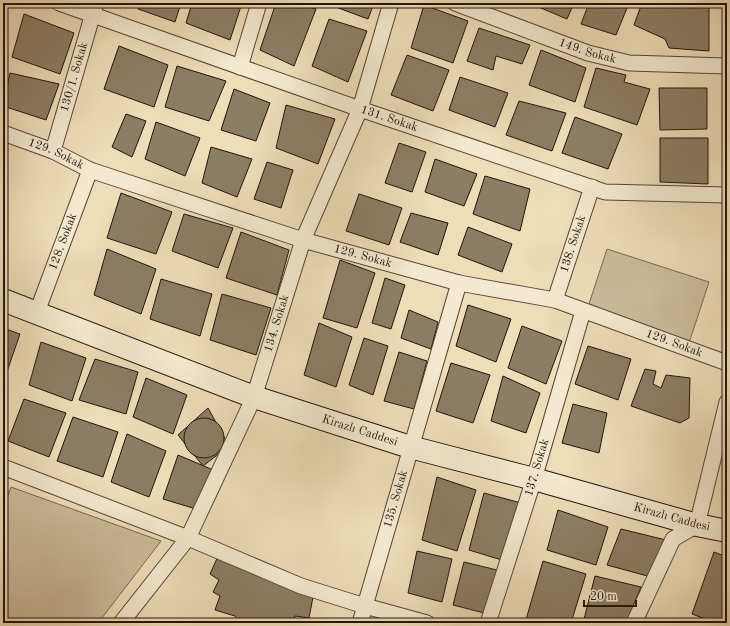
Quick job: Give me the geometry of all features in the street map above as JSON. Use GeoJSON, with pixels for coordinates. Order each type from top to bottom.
{"type":"FeatureCollection","features":[{"type":"Feature","properties":{"kind":"main road","name":"Kirazlı Caddesi"},"geometry":{"type":"LineString","coordinates":[[3,300],[254,397],[410,447],[534,479],[697,525],[727,531]]}},
{"type":"Feature","properties":{"kind":"street","name":"131. Sokak"},"geometry":{"type":"LineString","coordinates":[[59,3],[94,9],[240,67],[605,192],[727,195]]}},
{"type":"Feature","properties":{"kind":"street"},"geometry":{"type":"LineString","coordinates":[[240,67],[259,3]]}},
{"type":"Feature","properties":{"kind":"street","name":"134. Sokak"},"geometry":{"type":"LineString","coordinates":[[121,623],[188,538],[254,397],[303,240],[360,109],[391,3]]}},
{"type":"Feature","properties":{"kind":"street","name":"149. Sokak"},"geometry":{"type":"LineString","coordinates":[[455,3],[588,53],[629,63],[727,66]]}},
{"type":"Feature","properties":{"kind":"street","name":"130/1. Sokak"},"geometry":{"type":"LineString","coordinates":[[53,151],[94,9]]}},
{"type":"Feature","properties":{"kind":"street","name":"129. Sokak"},"geometry":{"type":"LineString","coordinates":[[3,133],[53,151],[90,170],[303,240],[459,283],[555,300],[727,363]]}},
{"type":"Feature","properties":{"kind":"street","name":"128. Sokak"},"geometry":{"type":"LineString","coordinates":[[37,312],[90,170]]}},
{"type":"Feature","properties":{"kind":"street","name":"138. Sokak"},"geometry":{"type":"LineString","coordinates":[[555,300],[592,187]]}},
{"type":"Feature","properties":{"kind":"street","name":"135. Sokak"},"geometry":{"type":"LineString","coordinates":[[360,623],[459,283]]}},
{"type":"Feature","properties":{"kind":"street","name":"137. Sokak"},"geometry":{"type":"LineString","coordinates":[[488,623],[534,479],[583,311]]}},
{"type":"Feature","properties":{"kind":"street"},"geometry":{"type":"LineString","coordinates":[[634,623],[673,539],[697,525],[727,402]]}},
{"type":"Feature","properties":{"kind":"street"},"geometry":{"type":"LineString","coordinates":[[3,467],[188,538],[301,586],[365,606],[428,623]]}},
{"type":"Feature","properties":{"kind":"shaded area"},"geometry":{"type":"Polygon","coordinates":[[[607,249],[709,282],[689,343],[587,310],[607,249]]]}},
{"type":"Feature","properties":{"kind":"shaded area"},"geometry":{"type":"Polygon","coordinates":[[[11,487],[161,541],[98,623],[3,623],[3,508],[11,487]]]}},
{"type":"Feature","properties":{"kind":"building"},"geometry":{"type":"Polygon","coordinates":[[[140,3],[181,3],[175,22],[138,9],[140,3]]]}},
{"type":"Feature","properties":{"kind":"building"},"geometry":{"type":"Polygon","coordinates":[[[192,3],[242,3],[230,40],[186,23],[192,3]]]}},
{"type":"Feature","properties":{"kind":"building"},"geometry":{"type":"Polygon","coordinates":[[[276,3],[295,3],[316,9],[294,66],[260,50],[276,3]]]}},
{"type":"Feature","properties":{"kind":"building"},"geometry":{"type":"Polygon","coordinates":[[[334,3],[374,3],[368,19],[333,6],[334,3]]]}},
{"type":"Feature","properties":{"kind":"building"},"geometry":{"type":"Polygon","coordinates":[[[529,3],[574,3],[567,19],[529,3]]]}},
{"type":"Feature","properties":{"kind":"building"},"geometry":{"type":"Polygon","coordinates":[[[589,3],[629,3],[616,35],[581,24],[589,3]]]}},
{"type":"Feature","properties":{"kind":"building"},"geometry":{"type":"Polygon","coordinates":[[[642,3],[709,3],[709,51],[669,48],[665,39],[634,25],[642,3]]]}},
{"type":"Feature","properties":{"kind":"building"},"geometry":{"type":"Polygon","coordinates":[[[424,5],[468,21],[453,63],[411,48],[424,5]]]}},
{"type":"Feature","properties":{"kind":"building"},"geometry":{"type":"Polygon","coordinates":[[[24,14],[74,33],[60,74],[12,57],[24,14]]]}},
{"type":"Feature","properties":{"kind":"building"},"geometry":{"type":"Polygon","coordinates":[[[329,19],[367,31],[348,82],[312,66],[329,19]]]}},
{"type":"Feature","properties":{"kind":"building"},"geometry":{"type":"Polygon","coordinates":[[[479,28],[530,45],[522,64],[496,56],[493,70],[467,61],[479,28]]]}},
{"type":"Feature","properties":{"kind":"building"},"geometry":{"type":"Polygon","coordinates":[[[119,46],[168,65],[154,107],[104,89],[119,46]]]}},
{"type":"Feature","properties":{"kind":"building"},"geometry":{"type":"Polygon","coordinates":[[[541,50],[586,68],[575,102],[529,85],[541,50]]]}},
{"type":"Feature","properties":{"kind":"building"},"geometry":{"type":"Polygon","coordinates":[[[407,55],[449,70],[433,111],[391,95],[407,55]]]}},
{"type":"Feature","properties":{"kind":"building"},"geometry":{"type":"Polygon","coordinates":[[[177,66],[226,81],[209,121],[165,107],[177,66]]]}},
{"type":"Feature","properties":{"kind":"building"},"geometry":{"type":"Polygon","coordinates":[[[596,68],[626,75],[624,82],[650,89],[637,125],[584,107],[596,68]]]}},
{"type":"Feature","properties":{"kind":"building"},"geometry":{"type":"Polygon","coordinates":[[[10,73],[59,84],[46,120],[3,106],[10,73]]]}},
{"type":"Feature","properties":{"kind":"building"},"geometry":{"type":"Polygon","coordinates":[[[460,77],[508,93],[495,127],[449,110],[460,77]]]}},
{"type":"Feature","properties":{"kind":"building"},"geometry":{"type":"Polygon","coordinates":[[[659,88],[707,88],[707,129],[660,130],[659,88]]]}},
{"type":"Feature","properties":{"kind":"building"},"geometry":{"type":"Polygon","coordinates":[[[234,89],[270,103],[256,141],[221,130],[234,89]]]}},
{"type":"Feature","properties":{"kind":"building"},"geometry":{"type":"Polygon","coordinates":[[[519,101],[566,113],[552,151],[506,135],[519,101]]]}},
{"type":"Feature","properties":{"kind":"building"},"geometry":{"type":"Polygon","coordinates":[[[286,105],[335,119],[318,164],[276,148],[286,105]]]}},
{"type":"Feature","properties":{"kind":"building"},"geometry":{"type":"Polygon","coordinates":[[[126,114],[146,121],[132,157],[112,147],[126,114]]]}},
{"type":"Feature","properties":{"kind":"building"},"geometry":{"type":"Polygon","coordinates":[[[575,117],[622,134],[608,169],[562,153],[575,117]]]}},
{"type":"Feature","properties":{"kind":"building"},"geometry":{"type":"Polygon","coordinates":[[[156,122],[200,138],[185,176],[145,159],[156,122]]]}},
{"type":"Feature","properties":{"kind":"building"},"geometry":{"type":"Polygon","coordinates":[[[660,138],[708,138],[708,184],[660,182],[660,138]]]}},
{"type":"Feature","properties":{"kind":"building"},"geometry":{"type":"Polygon","coordinates":[[[399,143],[426,152],[412,192],[385,183],[399,143]]]}},
{"type":"Feature","properties":{"kind":"building"},"geometry":{"type":"Polygon","coordinates":[[[211,147],[252,159],[237,197],[202,183],[211,147]]]}},
{"type":"Feature","properties":{"kind":"building"},"geometry":{"type":"Polygon","coordinates":[[[435,159],[477,174],[464,206],[425,192],[435,159]]]}},
{"type":"Feature","properties":{"kind":"building"},"geometry":{"type":"Polygon","coordinates":[[[267,162],[293,170],[281,208],[254,199],[267,162]]]}},
{"type":"Feature","properties":{"kind":"building"},"geometry":{"type":"Polygon","coordinates":[[[485,176],[530,189],[520,231],[473,214],[485,176]]]}},
{"type":"Feature","properties":{"kind":"building"},"geometry":{"type":"Polygon","coordinates":[[[121,193],[172,212],[156,254],[107,238],[121,193]]]}},
{"type":"Feature","properties":{"kind":"building"},"geometry":{"type":"Polygon","coordinates":[[[359,194],[402,208],[389,245],[346,231],[359,194]]]}},
{"type":"Feature","properties":{"kind":"building"},"geometry":{"type":"Polygon","coordinates":[[[411,213],[448,223],[438,255],[400,242],[411,213]]]}},
{"type":"Feature","properties":{"kind":"building"},"geometry":{"type":"Polygon","coordinates":[[[184,214],[233,228],[218,268],[172,251],[184,214]]]}},
{"type":"Feature","properties":{"kind":"building"},"geometry":{"type":"Polygon","coordinates":[[[468,227],[512,244],[502,272],[458,255],[468,227]]]}},
{"type":"Feature","properties":{"kind":"building"},"geometry":{"type":"Polygon","coordinates":[[[241,232],[289,250],[277,295],[226,278],[241,232]]]}},
{"type":"Feature","properties":{"kind":"building"},"geometry":{"type":"Polygon","coordinates":[[[107,249],[156,269],[141,314],[94,295],[107,249]]]}},
{"type":"Feature","properties":{"kind":"building"},"geometry":{"type":"Polygon","coordinates":[[[340,260],[375,273],[357,328],[323,318],[340,260]]]}},
{"type":"Feature","properties":{"kind":"building"},"geometry":{"type":"Polygon","coordinates":[[[385,278],[405,285],[391,329],[372,323],[385,278]]]}},
{"type":"Feature","properties":{"kind":"building"},"geometry":{"type":"Polygon","coordinates":[[[161,279],[212,294],[200,336],[150,319],[161,279]]]}},
{"type":"Feature","properties":{"kind":"building"},"geometry":{"type":"Polygon","coordinates":[[[222,294],[271,308],[256,355],[210,340],[222,294]]]}},
{"type":"Feature","properties":{"kind":"building"},"geometry":{"type":"Polygon","coordinates":[[[468,305],[511,319],[496,362],[456,346],[468,305]]]}},
{"type":"Feature","properties":{"kind":"building"},"geometry":{"type":"Polygon","coordinates":[[[409,310],[438,322],[431,349],[401,338],[409,310]]]}},
{"type":"Feature","properties":{"kind":"building"},"geometry":{"type":"Polygon","coordinates":[[[319,323],[352,337],[336,387],[304,375],[319,323]]]}},
{"type":"Feature","properties":{"kind":"building"},"geometry":{"type":"Polygon","coordinates":[[[522,326],[562,341],[546,384],[508,368],[522,326]]]}},
{"type":"Feature","properties":{"kind":"building"},"geometry":{"type":"Polygon","coordinates":[[[3,328],[20,334],[3,383],[3,328]]]}},
{"type":"Feature","properties":{"kind":"building"},"geometry":{"type":"Polygon","coordinates":[[[364,338],[388,346],[373,395],[349,385],[364,338]]]}},
{"type":"Feature","properties":{"kind":"building"},"geometry":{"type":"Polygon","coordinates":[[[41,342],[86,358],[72,401],[29,385],[41,342]]]}},
{"type":"Feature","properties":{"kind":"building"},"geometry":{"type":"Polygon","coordinates":[[[588,346],[631,359],[618,400],[575,384],[588,346]]]}},
{"type":"Feature","properties":{"kind":"building"},"geometry":{"type":"Polygon","coordinates":[[[399,352],[427,361],[414,409],[384,401],[399,352]]]}},
{"type":"Feature","properties":{"kind":"building"},"geometry":{"type":"Polygon","coordinates":[[[95,359],[138,372],[126,414],[79,400],[95,359]]]}},
{"type":"Feature","properties":{"kind":"building"},"geometry":{"type":"Polygon","coordinates":[[[451,363],[490,375],[473,423],[436,411],[451,363]]]}},
{"type":"Feature","properties":{"kind":"building"},"geometry":{"type":"Polygon","coordinates":[[[645,369],[656,371],[653,384],[661,388],[666,375],[690,378],[689,418],[680,423],[631,406],[645,369]]]}},
{"type":"Feature","properties":{"kind":"building"},"geometry":{"type":"Polygon","coordinates":[[[503,376],[540,393],[526,433],[491,421],[503,376]]]}},
{"type":"Feature","properties":{"kind":"building"},"geometry":{"type":"Polygon","coordinates":[[[146,378],[187,395],[173,434],[133,417],[146,378]]]}},
{"type":"Feature","properties":{"kind":"building"},"geometry":{"type":"Polygon","coordinates":[[[24,399],[66,413],[49,457],[8,441],[24,399]]]}},
{"type":"Feature","properties":{"kind":"building"},"geometry":{"type":"Polygon","coordinates":[[[573,404],[607,413],[599,453],[562,443],[573,404]]]}},
{"type":"Feature","properties":{"kind":"building"},"geometry":{"type":"Polygon","coordinates":[[[208,408],[229,446],[203,466],[178,435],[208,408]]]}},
{"type":"Feature","properties":{"kind":"building"},"geometry":{"type":"Polygon","coordinates":[[[73,417],[118,432],[103,477],[57,461],[73,417]]]}},
{"type":"Feature","properties":{"kind":"building"},"geometry":{"type":"Polygon","coordinates":[[[204,418],[212,420],[218,424],[222,430],[224,438],[222,446],[218,452],[212,456],[204,458],[196,456],[190,452],[186,446],[184,438],[186,430],[190,424],[196,420],[204,418]]]}},
{"type":"Feature","properties":{"kind":"building"},"geometry":{"type":"Polygon","coordinates":[[[127,434],[166,451],[149,497],[111,482],[127,434]]]}},
{"type":"Feature","properties":{"kind":"building"},"geometry":{"type":"Polygon","coordinates":[[[178,455],[218,472],[196,509],[163,499],[178,455]]]}},
{"type":"Feature","properties":{"kind":"building"},"geometry":{"type":"Polygon","coordinates":[[[437,477],[476,490],[457,551],[422,540],[437,477]]]}},
{"type":"Feature","properties":{"kind":"building"},"geometry":{"type":"Polygon","coordinates":[[[484,493],[521,503],[505,561],[469,550],[484,493]]]}},
{"type":"Feature","properties":{"kind":"building"},"geometry":{"type":"Polygon","coordinates":[[[558,510],[608,527],[596,565],[547,550],[558,510]]]}},
{"type":"Feature","properties":{"kind":"building"},"geometry":{"type":"Polygon","coordinates":[[[621,529],[666,540],[651,577],[607,565],[621,529]]]}},
{"type":"Feature","properties":{"kind":"building"},"geometry":{"type":"Polygon","coordinates":[[[417,551],[452,559],[442,602],[408,593],[417,551]]]}},
{"type":"Feature","properties":{"kind":"building"},"geometry":{"type":"Polygon","coordinates":[[[714,552],[727,557],[727,623],[716,623],[692,614],[714,552]]]}},
{"type":"Feature","properties":{"kind":"building"},"geometry":{"type":"Polygon","coordinates":[[[219,554],[313,597],[309,618],[295,616],[292,623],[239,623],[235,616],[215,610],[220,596],[213,592],[219,580],[210,574],[219,554]]]}},
{"type":"Feature","properties":{"kind":"building"},"geometry":{"type":"Polygon","coordinates":[[[543,561],[586,574],[571,623],[525,623],[543,561]]]}},
{"type":"Feature","properties":{"kind":"building"},"geometry":{"type":"Polygon","coordinates":[[[464,562],[501,571],[488,614],[453,605],[464,562]]]}},
{"type":"Feature","properties":{"kind":"building"},"geometry":{"type":"Polygon","coordinates":[[[595,576],[641,587],[626,623],[583,623],[595,576]]]}}]}
